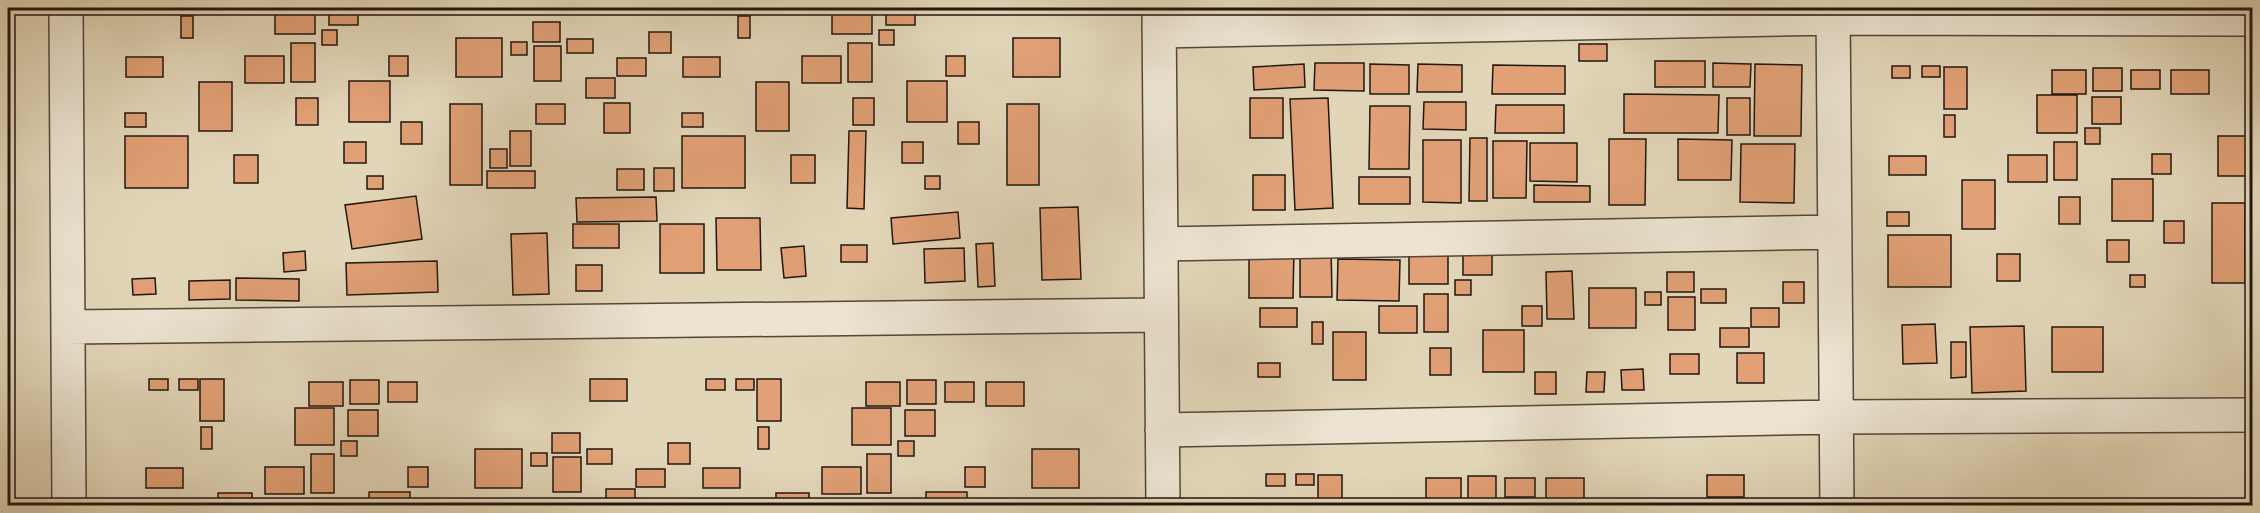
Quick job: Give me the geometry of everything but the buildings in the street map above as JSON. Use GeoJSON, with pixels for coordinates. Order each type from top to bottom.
{"type":"FeatureCollection","features":[{"type":"Feature","properties":{"kind":"street"},"geometry":{"type":"LineString","coordinates":[[66,8],[69,506]]}},
{"type":"Feature","properties":{"kind":"street"},"geometry":{"type":"LineString","coordinates":[[1833,13],[1837,506]]}},
{"type":"Feature","properties":{"kind":"street"},"geometry":{"type":"LineString","coordinates":[[1163,506],[1159,19],[1833,13],[2253,19]]}},
{"type":"Feature","properties":{"kind":"street"},"geometry":{"type":"LineString","coordinates":[[1161,244],[1835,232]]}},
{"type":"Feature","properties":{"kind":"street"},"geometry":{"type":"LineString","coordinates":[[68,327],[1161,315]]}},
{"type":"Feature","properties":{"kind":"street"},"geometry":{"type":"LineString","coordinates":[[1162,430],[1836,417],[2253,415]]}}]}
